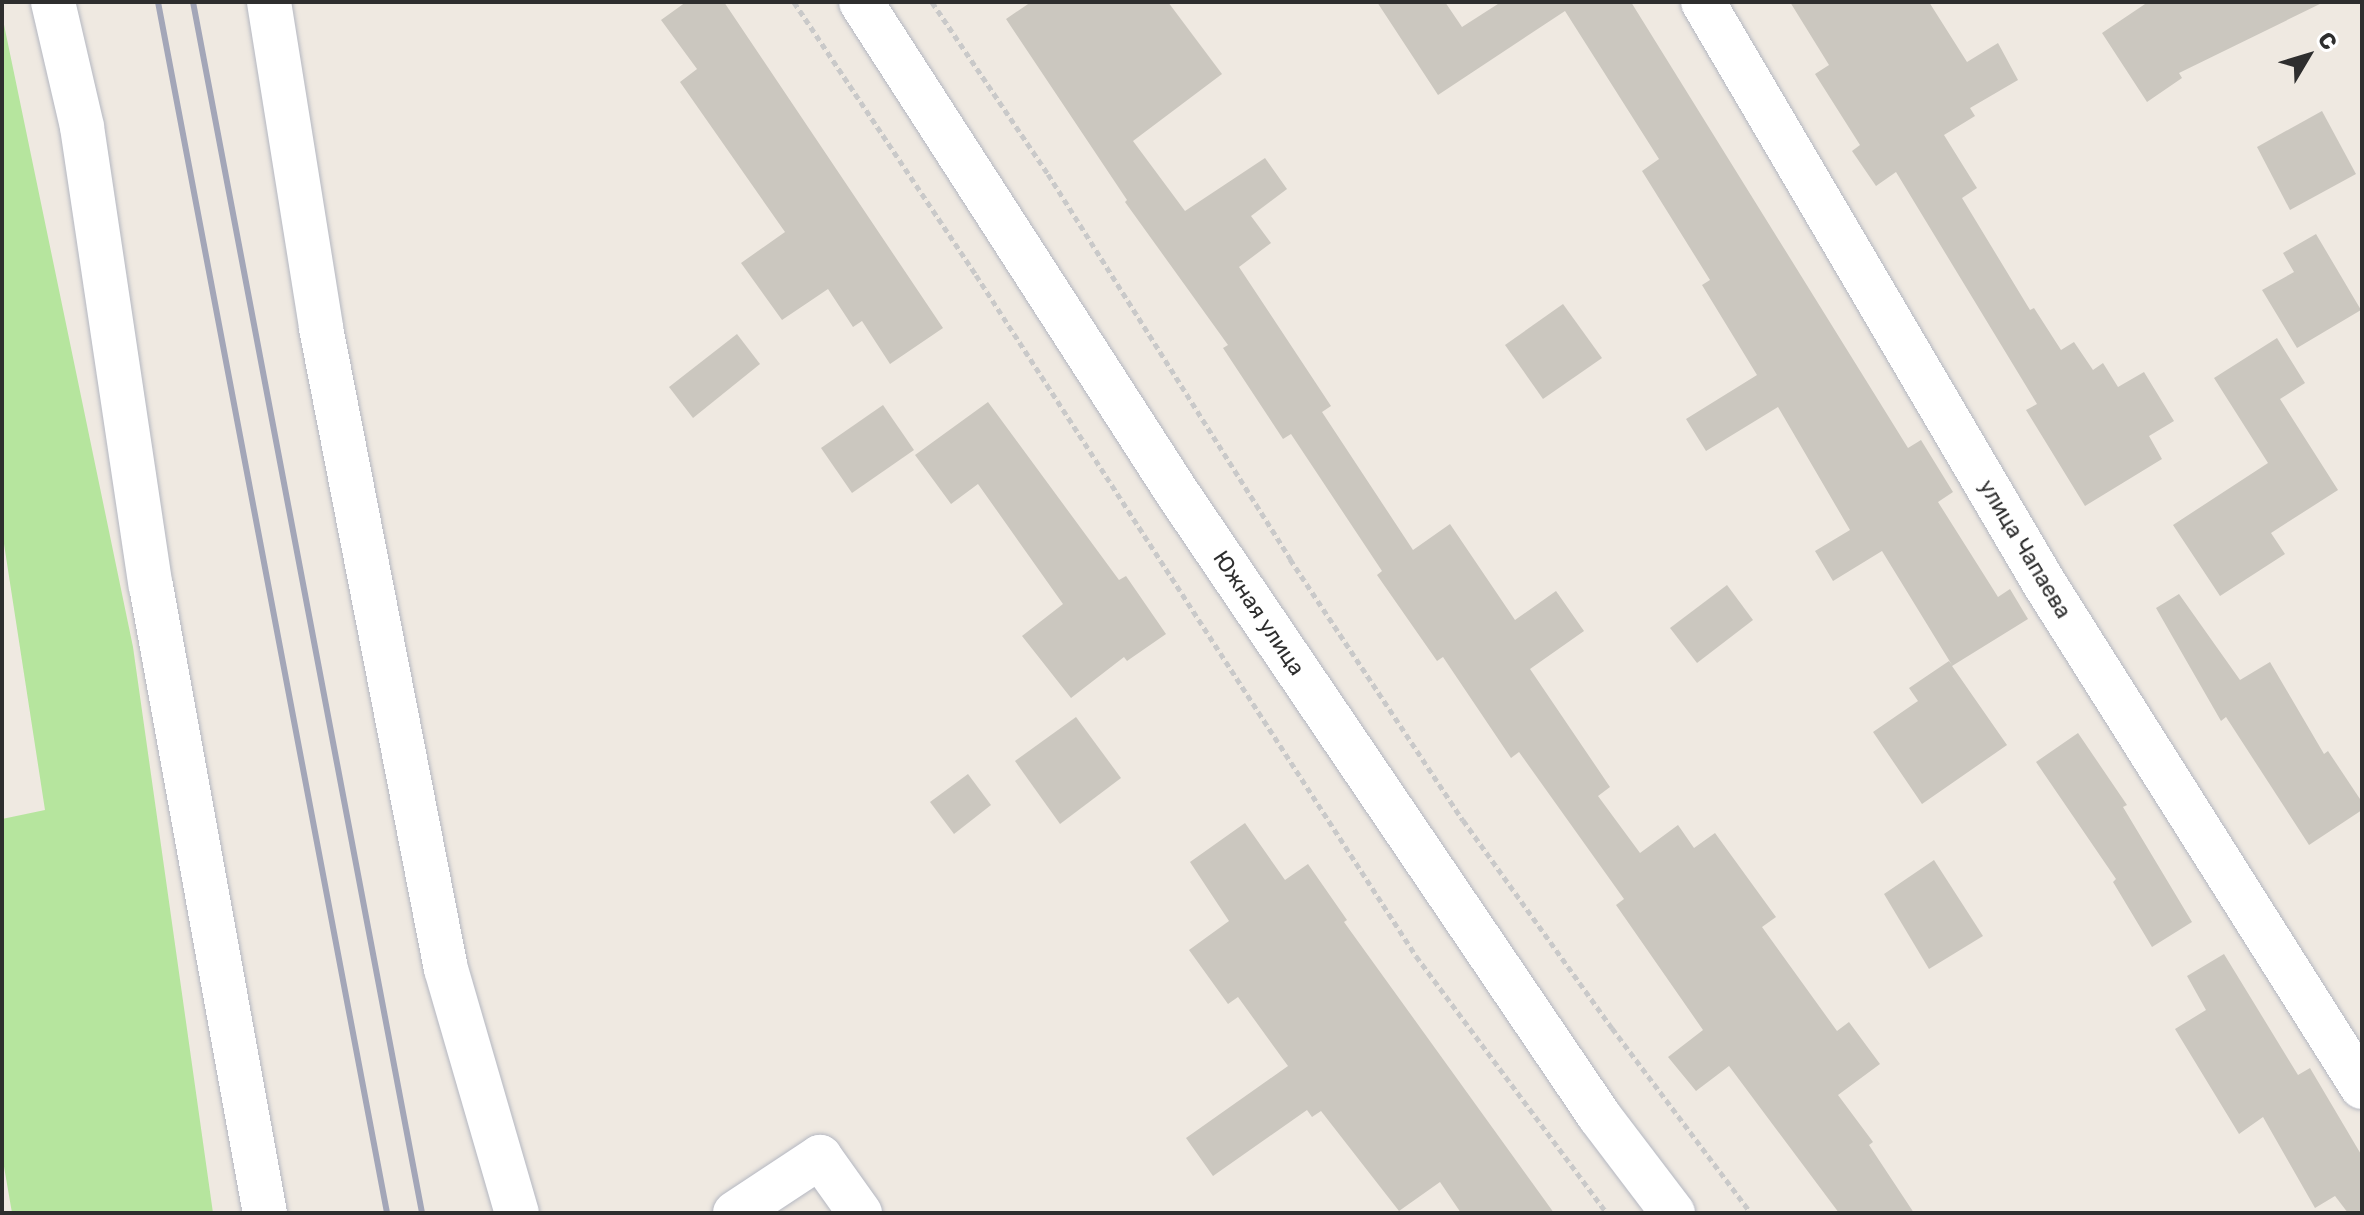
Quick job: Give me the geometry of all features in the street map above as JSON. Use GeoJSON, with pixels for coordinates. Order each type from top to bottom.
{"type":"FeatureCollection","features":[{"type":"Feature","properties":{"kind":"street"},"geometry":{"type":"LineString","coordinates":[[53,2],[82,127],[151,586],[265,1213]]}},
{"type":"Feature","properties":{"kind":"street"},"geometry":{"type":"LineString","coordinates":[[269,2],[321,328],[446,969],[517,1213]]}},
{"type":"Feature","properties":{"kind":"street","name":"Южная улица"},"geometry":{"type":"LineString","coordinates":[[861,2],[1176,491],[1600,1117],[1673,1213]]}},
{"type":"Feature","properties":{"kind":"street","name":"улица Чапаева"},"geometry":{"type":"LineString","coordinates":[[1703,2],[2044,583],[2362,1087]]}},
{"type":"Feature","properties":{"kind":"street"},"geometry":{"type":"LineString","coordinates":[[735,1213],[820,1157],[860,1213]]}},
{"type":"Feature","properties":{"kind":"path"},"geometry":{"type":"LineString","coordinates":[[794,2],[976,275],[1416,956],[1607,1213]]}},
{"type":"Feature","properties":{"kind":"path"},"geometry":{"type":"LineString","coordinates":[[932,2],[1048,174],[1290,559],[1463,820],[1612,1028],[1751,1213]]}},
{"type":"Feature","properties":{"kind":"green space"},"geometry":{"type":"Polygon","coordinates":[[[2,15],[133,647],[213,1213],[12,1213],[2,1155],[2,819],[45,810],[2,531],[2,15]]]}},
{"type":"Feature","properties":{"kind":"building"},"geometry":{"type":"Polygon","coordinates":[[[686,2],[724,2],[943,328],[890,364],[862,321],[853,327],[828,289],[782,320],[741,263],[785,232],[680,82],[697,69],[661,20],[686,2]]]}},
{"type":"Feature","properties":{"kind":"building"},"geometry":{"type":"Polygon","coordinates":[[[1031,2],[1168,2],[1222,74],[1133,141],[1185,211],[1265,158],[1287,189],[1251,216],[1271,243],[1239,267],[1331,406],[1322,412],[1413,550],[1450,524],[1515,620],[1556,591],[1584,631],[1530,669],[1610,787],[1598,796],[1640,853],[1678,825],[1694,848],[1715,833],[1776,917],[1762,927],[1837,1031],[1849,1022],[1880,1064],[1838,1095],[1873,1142],[1869,1145],[1914,1213],[1839,1213],[1729,1066],[1696,1091],[1668,1057],[1703,1030],[1616,905],[1624,899],[1519,752],[1511,758],[1443,657],[1437,661],[1377,575],[1382,571],[1291,434],[1283,439],[1223,348],[1228,345],[1125,202],[1127,200],[1006,19],[1031,2]]]}},
{"type":"Feature","properties":{"kind":"building"},"geometry":{"type":"Polygon","coordinates":[[[1377,2],[1445,2],[1462,27],[1501,2],[1631,2],[1908,448],[1921,440],[1953,492],[1938,502],[1998,597],[2010,589],[2028,619],[1952,666],[2007,745],[1922,804],[1873,732],[1918,701],[1909,688],[1949,661],[1952,665],[1882,551],[1833,581],[1815,551],[1850,530],[1778,407],[1706,451],[1686,419],[1757,375],[1702,285],[1710,280],[1642,171],[1659,159],[1565,11],[1438,95],[1377,2]]]}},
{"type":"Feature","properties":{"kind":"building"},"geometry":{"type":"Polygon","coordinates":[[[1790,2],[1929,2],[1967,62],[1998,43],[2018,80],[1970,108],[1975,116],[1944,135],[1977,188],[1962,198],[2030,310],[2034,308],[2061,350],[2074,342],[2093,370],[2103,363],[2118,387],[2144,372],[2174,421],[2149,436],[2162,459],[2085,506],[2026,410],[2037,404],[1896,172],[1876,186],[1852,151],[1860,145],[1815,74],[1829,65],[1790,2]]]}},
{"type":"Feature","properties":{"kind":"building"},"geometry":{"type":"Polygon","coordinates":[[[2148,2],[2324,2],[2179,73],[2182,78],[2147,102],[2102,33],[2148,2]]]}},
{"type":"Feature","properties":{"kind":"building"},"geometry":{"type":"Polygon","coordinates":[[[2322,111],[2356,174],[2290,210],[2257,147],[2322,111]]]}},
{"type":"Feature","properties":{"kind":"building"},"geometry":{"type":"Polygon","coordinates":[[[2316,234],[2361,310],[2297,348],[2262,290],[2294,272],[2283,253],[2316,234]]]}},
{"type":"Feature","properties":{"kind":"building"},"geometry":{"type":"Polygon","coordinates":[[[1563,304],[1602,358],[1543,399],[1505,345],[1563,304]]]}},
{"type":"Feature","properties":{"kind":"building"},"geometry":{"type":"Polygon","coordinates":[[[737,334],[760,364],[693,418],[669,387],[737,334]]]}},
{"type":"Feature","properties":{"kind":"building"},"geometry":{"type":"Polygon","coordinates":[[[2277,338],[2305,383],[2280,399],[2338,490],[2271,533],[2285,554],[2220,596],[2173,525],[2268,463],[2214,378],[2277,338]]]}},
{"type":"Feature","properties":{"kind":"building"},"geometry":{"type":"Polygon","coordinates":[[[988,402],[1119,580],[1126,576],[1166,634],[1127,661],[1124,657],[1071,698],[1022,636],[1063,604],[978,484],[951,504],[915,455],[988,402]]]}},
{"type":"Feature","properties":{"kind":"building"},"geometry":{"type":"Polygon","coordinates":[[[883,405],[914,450],[852,493],[821,448],[883,405]]]}},
{"type":"Feature","properties":{"kind":"building"},"geometry":{"type":"Polygon","coordinates":[[[1727,585],[1753,620],[1697,663],[1670,628],[1727,585]]]}},
{"type":"Feature","properties":{"kind":"building"},"geometry":{"type":"Polygon","coordinates":[[[2179,594],[2240,680],[2270,662],[2324,754],[2328,751],[2362,802],[2362,810],[2309,845],[2226,717],[2221,721],[2156,608],[2179,594]]]}},
{"type":"Feature","properties":{"kind":"building"},"geometry":{"type":"Polygon","coordinates":[[[1076,717],[1121,778],[1060,824],[1015,761],[1076,717]]]}},
{"type":"Feature","properties":{"kind":"building"},"geometry":{"type":"Polygon","coordinates":[[[2078,733],[2127,805],[2123,807],[2192,922],[2152,947],[2113,882],[2116,879],[2036,762],[2078,733]]]}},
{"type":"Feature","properties":{"kind":"building"},"geometry":{"type":"Polygon","coordinates":[[[968,774],[991,805],[954,834],[930,802],[968,774]]]}},
{"type":"Feature","properties":{"kind":"building"},"geometry":{"type":"Polygon","coordinates":[[[1245,823],[1285,880],[1308,864],[1347,920],[1344,922],[1554,1213],[1461,1213],[1440,1182],[1399,1211],[1321,1111],[1312,1117],[1307,1110],[1213,1176],[1186,1138],[1288,1066],[1238,997],[1228,1004],[1189,950],[1229,921],[1190,862],[1245,823]]]}},
{"type":"Feature","properties":{"kind":"building"},"geometry":{"type":"Polygon","coordinates":[[[1934,860],[1983,936],[1929,969],[1884,894],[1934,860]]]}},
{"type":"Feature","properties":{"kind":"building"},"geometry":{"type":"Polygon","coordinates":[[[2224,954],[2298,1075],[2310,1068],[2362,1156],[2362,1213],[2348,1213],[2335,1196],[2315,1208],[2263,1117],[2239,1134],[2175,1029],[2206,1010],[2187,976],[2224,954]]]}},
{"type":"Feature","properties":{"kind":"railway"},"geometry":{"type":"LineString","coordinates":[[158,2],[387,1213]]}},
{"type":"Feature","properties":{"kind":"railway"},"geometry":{"type":"LineString","coordinates":[[193,2],[422,1213]]}}]}
